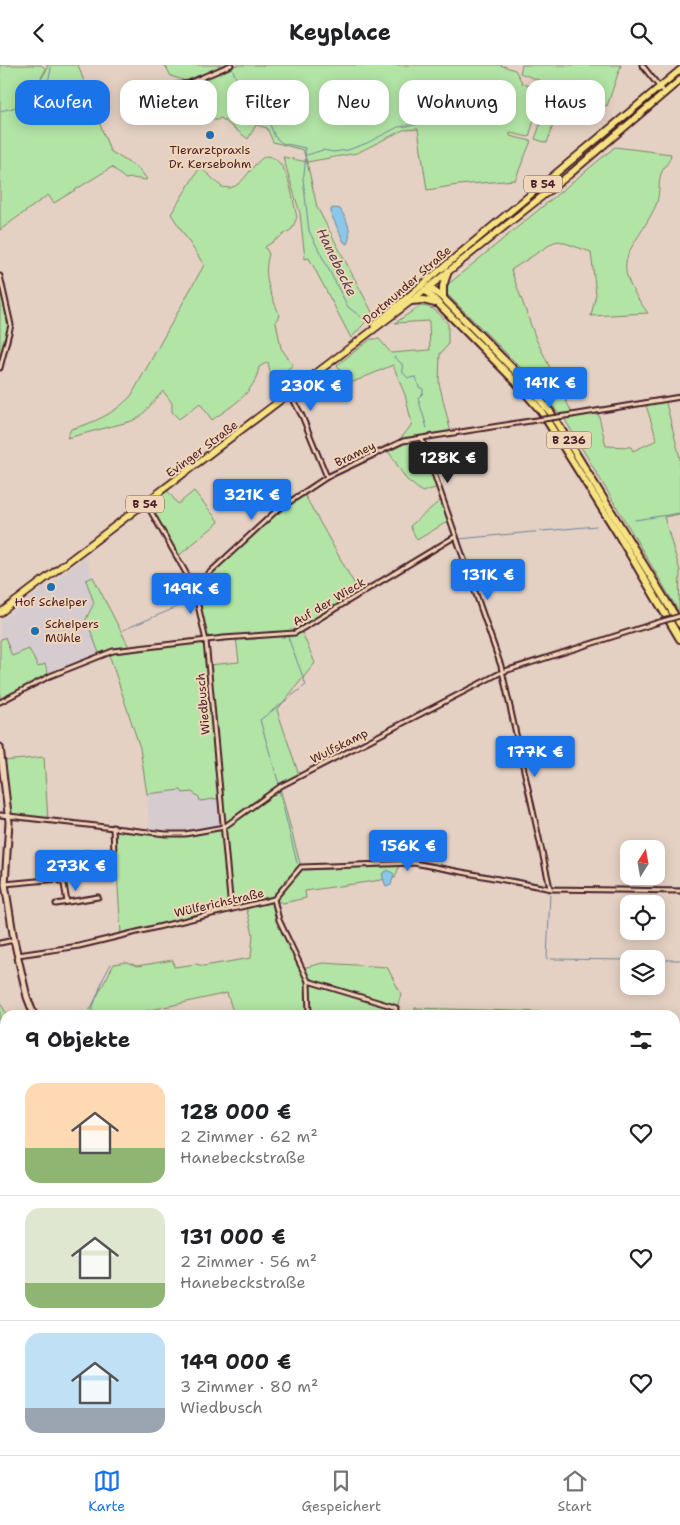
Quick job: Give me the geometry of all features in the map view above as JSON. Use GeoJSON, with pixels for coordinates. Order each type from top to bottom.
{"type":"FeatureCollection","features":[{"type":"Feature","properties":{"kind":"highway"},"geometry":{"type":"LineString","coordinates":[[443,298],[442,286],[448,271]]}},
{"type":"Feature","properties":{"kind":"highway","name":"B 236"},"geometry":{"type":"LineString","coordinates":[[425,285],[443,298],[524,380],[551,413],[680,624]]}},
{"type":"Feature","properties":{"kind":"highway","name":"B 236"},"geometry":{"type":"LineString","coordinates":[[425,285],[438,305],[516,382],[541,411],[615,529],[680,639]]}},
{"type":"Feature","properties":{"kind":"highway"},"geometry":{"type":"LineString","coordinates":[[412,301],[429,301],[438,305]]}},
{"type":"Feature","properties":{"kind":"main road","name":"Dortmunder Straße"},"geometry":{"type":"LineString","coordinates":[[366,334],[378,321],[425,285],[680,69]]}},
{"type":"Feature","properties":{"kind":"main road","name":"Dortmunder Straße"},"geometry":{"type":"LineString","coordinates":[[366,334],[412,301],[425,285],[448,271],[570,174],[680,81]]}},
{"type":"Feature","properties":{"kind":"main road","name":"Evinger Straße"},"geometry":{"type":"LineString","coordinates":[[0,613],[290,394],[366,334]]}},
{"type":"Feature","properties":{"kind":"street"},"geometry":{"type":"LineString","coordinates":[[196,80],[231,65]]}},
{"type":"Feature","properties":{"kind":"street"},"geometry":{"type":"LineString","coordinates":[[642,65],[665,93]]}},
{"type":"Feature","properties":{"kind":"street"},"geometry":{"type":"LineString","coordinates":[[0,276],[11,325],[0,368]]}},
{"type":"Feature","properties":{"kind":"street"},"geometry":{"type":"LineString","coordinates":[[290,394],[302,416],[327,477]]}},
{"type":"Feature","properties":{"kind":"street","name":"Bramey"},"geometry":{"type":"LineString","coordinates":[[194,587],[276,511],[327,477],[397,443],[680,397]]}},
{"type":"Feature","properties":{"kind":"street"},"geometry":{"type":"LineString","coordinates":[[422,439],[502,672],[550,888]]}},
{"type":"Feature","properties":{"kind":"street","name":"Wiedbusch"},"geometry":{"type":"LineString","coordinates":[[150,510],[194,587],[206,641],[231,909]]}},
{"type":"Feature","properties":{"kind":"street","name":"Auf der Wieck"},"geometry":{"type":"LineString","coordinates":[[0,702],[50,676],[113,651],[295,633],[456,536]]}},
{"type":"Feature","properties":{"kind":"street","name":"Wulfskamp"},"geometry":{"type":"LineString","coordinates":[[0,815],[179,834],[224,827],[281,786],[502,672],[680,616]]}},
{"type":"Feature","properties":{"kind":"street"},"geometry":{"type":"LineString","coordinates":[[0,747],[9,816],[5,884],[14,940],[27,997],[32,1010]]}},
{"type":"Feature","properties":{"kind":"street"},"geometry":{"type":"LineString","coordinates":[[84,856],[84,853],[114,853],[113,827]]}},
{"type":"Feature","properties":{"kind":"street","name":"Wülferichstraße"},"geometry":{"type":"LineString","coordinates":[[18,955],[79,946],[274,899],[301,867],[420,863],[550,888],[680,891]]}},
{"type":"Feature","properties":{"kind":"street"},"geometry":{"type":"LineString","coordinates":[[5,884],[58,879],[64,884],[67,902]]}},
{"type":"Feature","properties":{"kind":"street"},"geometry":{"type":"LineString","coordinates":[[56,904],[98,897]]}},
{"type":"Feature","properties":{"kind":"street"},"geometry":{"type":"LineString","coordinates":[[274,899],[279,920],[308,981],[309,1010]]}},
{"type":"Feature","properties":{"kind":"street"},"geometry":{"type":"LineString","coordinates":[[0,943],[14,940]]}},
{"type":"Feature","properties":{"kind":"street"},"geometry":{"type":"LineString","coordinates":[[308,981],[391,1006],[396,1010]]}},
{"type":"Feature","properties":{"kind":"shaded area"},"geometry":{"type":"Polygon","coordinates":[[[85,557],[93,577],[86,580],[94,603],[86,619],[99,653],[49,675],[45,665],[38,667],[12,656],[5,638],[0,640],[0,621],[85,557]]]}},
{"type":"Feature","properties":{"kind":"shaded area"},"geometry":{"type":"Polygon","coordinates":[[[181,790],[183,793],[192,792],[199,797],[221,798],[221,825],[185,833],[149,830],[147,794],[181,790]]]}},
{"type":"Feature","properties":{"kind":"green space"},"geometry":{"type":"Polygon","coordinates":[[[0,65],[41,65],[46,69],[40,80],[15,80],[15,125],[100,125],[110,151],[139,169],[147,179],[125,179],[112,167],[54,203],[48,195],[0,230],[0,65]]]}},
{"type":"Feature","properties":{"kind":"green space"},"geometry":{"type":"Polygon","coordinates":[[[47,65],[78,65],[84,80],[40,80],[47,69],[47,65]]]}},
{"type":"Feature","properties":{"kind":"green space"},"geometry":{"type":"Polygon","coordinates":[[[165,65],[228,65],[189,80],[171,76],[165,65]]]}},
{"type":"Feature","properties":{"kind":"green space"},"geometry":{"type":"Polygon","coordinates":[[[235,65],[500,65],[515,70],[523,84],[526,85],[526,125],[532,125],[529,137],[510,133],[510,136],[531,141],[515,180],[427,190],[418,129],[403,130],[357,153],[307,162],[303,150],[273,142],[267,128],[256,125],[309,125],[309,80],[227,80],[227,123],[221,118],[217,120],[217,80],[202,80],[235,65]]]}},
{"type":"Feature","properties":{"kind":"green space"},"geometry":{"type":"Polygon","coordinates":[[[522,65],[621,65],[607,106],[605,105],[605,80],[538,80],[520,73],[522,65]]]}},
{"type":"Feature","properties":{"kind":"green space"},"geometry":{"type":"Polygon","coordinates":[[[230,125],[256,125],[248,139],[230,125]]]}},
{"type":"Feature","properties":{"kind":"green space"},"geometry":{"type":"Polygon","coordinates":[[[540,125],[553,125],[547,143],[535,139],[540,125]]]}},
{"type":"Feature","properties":{"kind":"green space"},"geometry":{"type":"Polygon","coordinates":[[[615,147],[671,154],[661,174],[656,205],[627,257],[628,280],[648,313],[591,316],[596,294],[591,252],[559,241],[554,242],[511,270],[536,339],[572,413],[559,414],[532,379],[445,292],[446,286],[615,147]]]}},
{"type":"Feature","properties":{"kind":"green space"},"geometry":{"type":"Polygon","coordinates":[[[266,156],[274,158],[285,171],[297,217],[292,229],[265,247],[269,254],[266,271],[268,286],[280,316],[276,322],[281,348],[293,365],[272,381],[268,362],[259,367],[257,376],[248,392],[212,420],[200,403],[179,419],[172,412],[172,403],[163,391],[141,416],[132,421],[67,438],[71,429],[104,417],[131,396],[204,265],[171,214],[200,167],[222,187],[230,188],[236,186],[256,163],[266,156]]]}},
{"type":"Feature","properties":{"kind":"green space"},"geometry":{"type":"Polygon","coordinates":[[[283,157],[307,162],[317,207],[373,314],[351,338],[309,258],[305,259],[300,213],[283,157]]]}},
{"type":"Feature","properties":{"kind":"green space"},"geometry":{"type":"Polygon","coordinates":[[[0,285],[10,327],[1,361],[0,360],[0,285]]]}},
{"type":"Feature","properties":{"kind":"green space"},"geometry":{"type":"Polygon","coordinates":[[[420,306],[433,309],[448,324],[448,345],[440,354],[439,383],[451,433],[423,439],[439,487],[422,492],[406,479],[387,449],[403,436],[412,424],[405,395],[393,365],[353,382],[344,378],[337,365],[371,339],[379,339],[391,353],[430,350],[429,321],[395,323],[420,306]]]}},
{"type":"Feature","properties":{"kind":"green space"},"geometry":{"type":"Polygon","coordinates":[[[665,399],[680,458],[680,514],[664,517],[680,571],[679,612],[564,418],[598,412],[606,446],[631,447],[633,451],[657,440],[645,402],[665,399]]]}},
{"type":"Feature","properties":{"kind":"green space"},"geometry":{"type":"Polygon","coordinates":[[[166,489],[178,504],[194,491],[219,522],[177,557],[145,505],[166,489]]]}},
{"type":"Feature","properties":{"kind":"green space"},"geometry":{"type":"Polygon","coordinates":[[[303,492],[360,594],[301,630],[315,663],[277,710],[299,775],[280,788],[301,867],[400,863],[395,878],[305,891],[306,898],[283,903],[274,900],[279,920],[302,968],[323,963],[387,967],[401,994],[396,1010],[232,1010],[227,993],[151,1010],[90,1010],[114,964],[126,962],[137,966],[173,960],[174,967],[196,964],[204,966],[251,958],[253,934],[245,903],[121,933],[114,827],[185,835],[225,829],[221,798],[200,801],[199,797],[192,792],[183,793],[181,790],[147,794],[140,748],[109,654],[206,641],[194,587],[276,511],[303,492]],[[236,637],[207,641],[209,665],[239,662],[236,637]]]}},
{"type":"Feature","properties":{"kind":"green space"},"geometry":{"type":"Polygon","coordinates":[[[443,498],[450,520],[417,540],[410,526],[443,498]]]}},
{"type":"Feature","properties":{"kind":"green space"},"geometry":{"type":"Polygon","coordinates":[[[93,577],[129,647],[99,653],[86,619],[94,603],[86,580],[93,577]]]}},
{"type":"Feature","properties":{"kind":"green space"},"geometry":{"type":"Polygon","coordinates":[[[5,637],[12,656],[29,649],[38,667],[45,664],[49,675],[0,699],[0,640],[5,637]]]}},
{"type":"Feature","properties":{"kind":"green space"},"geometry":{"type":"Polygon","coordinates":[[[44,757],[48,820],[9,816],[4,761],[44,757]]]}},
{"type":"Feature","properties":{"kind":"green space"},"geometry":{"type":"Polygon","coordinates":[[[0,1002],[4,1010],[0,1010],[0,1002]]]}},
{"type":"Feature","properties":{"kind":"green space"},"geometry":{"type":"Polygon","coordinates":[[[415,1008],[482,1010],[415,1010],[415,1008]]]}},
{"type":"Feature","properties":{"kind":"water"},"geometry":{"type":"Polygon","coordinates":[[[331,209],[340,209],[348,226],[349,240],[347,244],[344,242],[331,214],[331,209]]]}},
{"type":"Feature","properties":{"kind":"water"},"geometry":{"type":"Polygon","coordinates":[[[388,870],[394,874],[391,885],[386,887],[382,874],[388,870]]]}},
{"type":"Feature","properties":{"kind":"waterway","name":"Hanebecke"},"geometry":{"type":"LineString","coordinates":[[231,65],[240,88],[248,96],[253,111],[261,120],[269,122],[275,137],[282,143],[305,148],[303,178],[309,231],[348,307],[361,317]]}},
{"type":"Feature","properties":{"kind":"waterway"},"geometry":{"type":"LineString","coordinates":[[0,111],[27,103],[41,92],[46,85],[51,67]]}},
{"type":"Feature","properties":{"kind":"waterway"},"geometry":{"type":"LineString","coordinates":[[307,155],[323,150],[333,152],[348,150],[367,143],[398,127],[416,125]]}},
{"type":"Feature","properties":{"kind":"waterway","name":"Hanebecke"},"geometry":{"type":"LineString","coordinates":[[394,357],[402,364],[403,373],[408,378],[416,377],[419,387],[423,389],[423,393],[418,398],[427,428]]}},
{"type":"Feature","properties":{"kind":"waterway","name":"Hanebecke"},"geometry":{"type":"LineString","coordinates":[[432,459],[455,527]]}},
{"type":"Feature","properties":{"kind":"waterway","name":"Hanebecke"},"geometry":{"type":"LineString","coordinates":[[635,520],[680,513]]}},
{"type":"Feature","properties":{"kind":"waterway","name":"Hanebecke"},"geometry":{"type":"LineString","coordinates":[[459,539],[596,526]]}},
{"type":"Feature","properties":{"kind":"waterway"},"geometry":{"type":"LineString","coordinates":[[441,548],[451,541],[456,543]]}},
{"type":"Feature","properties":{"kind":"waterway"},"geometry":{"type":"LineString","coordinates":[[421,560],[438,549]]}},
{"type":"Feature","properties":{"kind":"waterway"},"geometry":{"type":"LineString","coordinates":[[396,575],[418,562]]}},
{"type":"Feature","properties":{"kind":"waterway"},"geometry":{"type":"LineString","coordinates":[[382,583],[393,576]]}},
{"type":"Feature","properties":{"kind":"waterway"},"geometry":{"type":"LineString","coordinates":[[297,634],[379,585]]}},
{"type":"Feature","properties":{"kind":"waterway"},"geometry":{"type":"LineString","coordinates":[[123,630],[194,600],[203,638]]}},
{"type":"Feature","properties":{"kind":"waterway"},"geometry":{"type":"LineString","coordinates":[[260,638],[293,635]]}},
{"type":"Feature","properties":{"kind":"waterway"},"geometry":{"type":"LineString","coordinates":[[279,784],[260,720],[306,685],[288,637]]}},
{"type":"Feature","properties":{"kind":"waterway"},"geometry":{"type":"LineString","coordinates":[[235,640],[256,639]]}},
{"type":"Feature","properties":{"kind":"waterway"},"geometry":{"type":"LineString","coordinates":[[279,790],[297,863]]}},
{"type":"Feature","properties":{"kind":"waterway"},"geometry":{"type":"LineString","coordinates":[[360,862],[383,861]]}},
{"type":"Feature","properties":{"kind":"waterway"},"geometry":{"type":"LineString","coordinates":[[386,861],[421,861]]}},
{"type":"Feature","properties":{"kind":"waterway"},"geometry":{"type":"LineString","coordinates":[[425,862],[479,873]]}},
{"type":"Feature","properties":{"kind":"waterway"},"geometry":{"type":"LineString","coordinates":[[336,868],[412,865],[507,883]]}},
{"type":"Feature","properties":{"kind":"waterway"},"geometry":{"type":"LineString","coordinates":[[304,870],[331,869]]}},
{"type":"Feature","properties":{"kind":"waterway"},"geometry":{"type":"LineString","coordinates":[[484,873],[508,878]]}},
{"type":"Feature","properties":{"kind":"waterway"},"geometry":{"type":"LineString","coordinates":[[512,878],[543,884]]}},
{"type":"Feature","properties":{"kind":"waterway"},"geometry":{"type":"LineString","coordinates":[[512,884],[545,890],[550,894],[547,959]]}},
{"type":"Feature","properties":{"kind":"waterway"},"geometry":{"type":"LineString","coordinates":[[554,886],[566,887]]}},
{"type":"Feature","properties":{"kind":"waterway"},"geometry":{"type":"LineString","coordinates":[[568,887],[612,888]]}},
{"type":"Feature","properties":{"kind":"waterway"},"geometry":{"type":"LineString","coordinates":[[615,887],[660,888]]}},
{"type":"Feature","properties":{"kind":"waterway"},"geometry":{"type":"LineString","coordinates":[[663,888],[680,888]]}},
{"type":"Feature","properties":{"kind":"waterway"},"geometry":{"type":"LineString","coordinates":[[551,959],[620,960]]}},
{"type":"Feature","properties":{"kind":"waterway"},"geometry":{"type":"LineString","coordinates":[[665,960],[680,960]]}},
{"type":"Feature","properties":{"kind":"waterway"},"geometry":{"type":"LineString","coordinates":[[92,1010],[103,979],[111,964]]}},
{"type":"Feature","properties":{"kind":"place","name":"Tierarztpraxis Dr. Kersebohm"},"geometry":{"type":"Point","coordinates":[210,135]}},
{"type":"Feature","properties":{"kind":"place","name":"Hof Scheiper"},"geometry":{"type":"Point","coordinates":[51,587]}},
{"type":"Feature","properties":{"kind":"place","name":"Scheipers Mühle"},"geometry":{"type":"Point","coordinates":[35,631]}}]}
